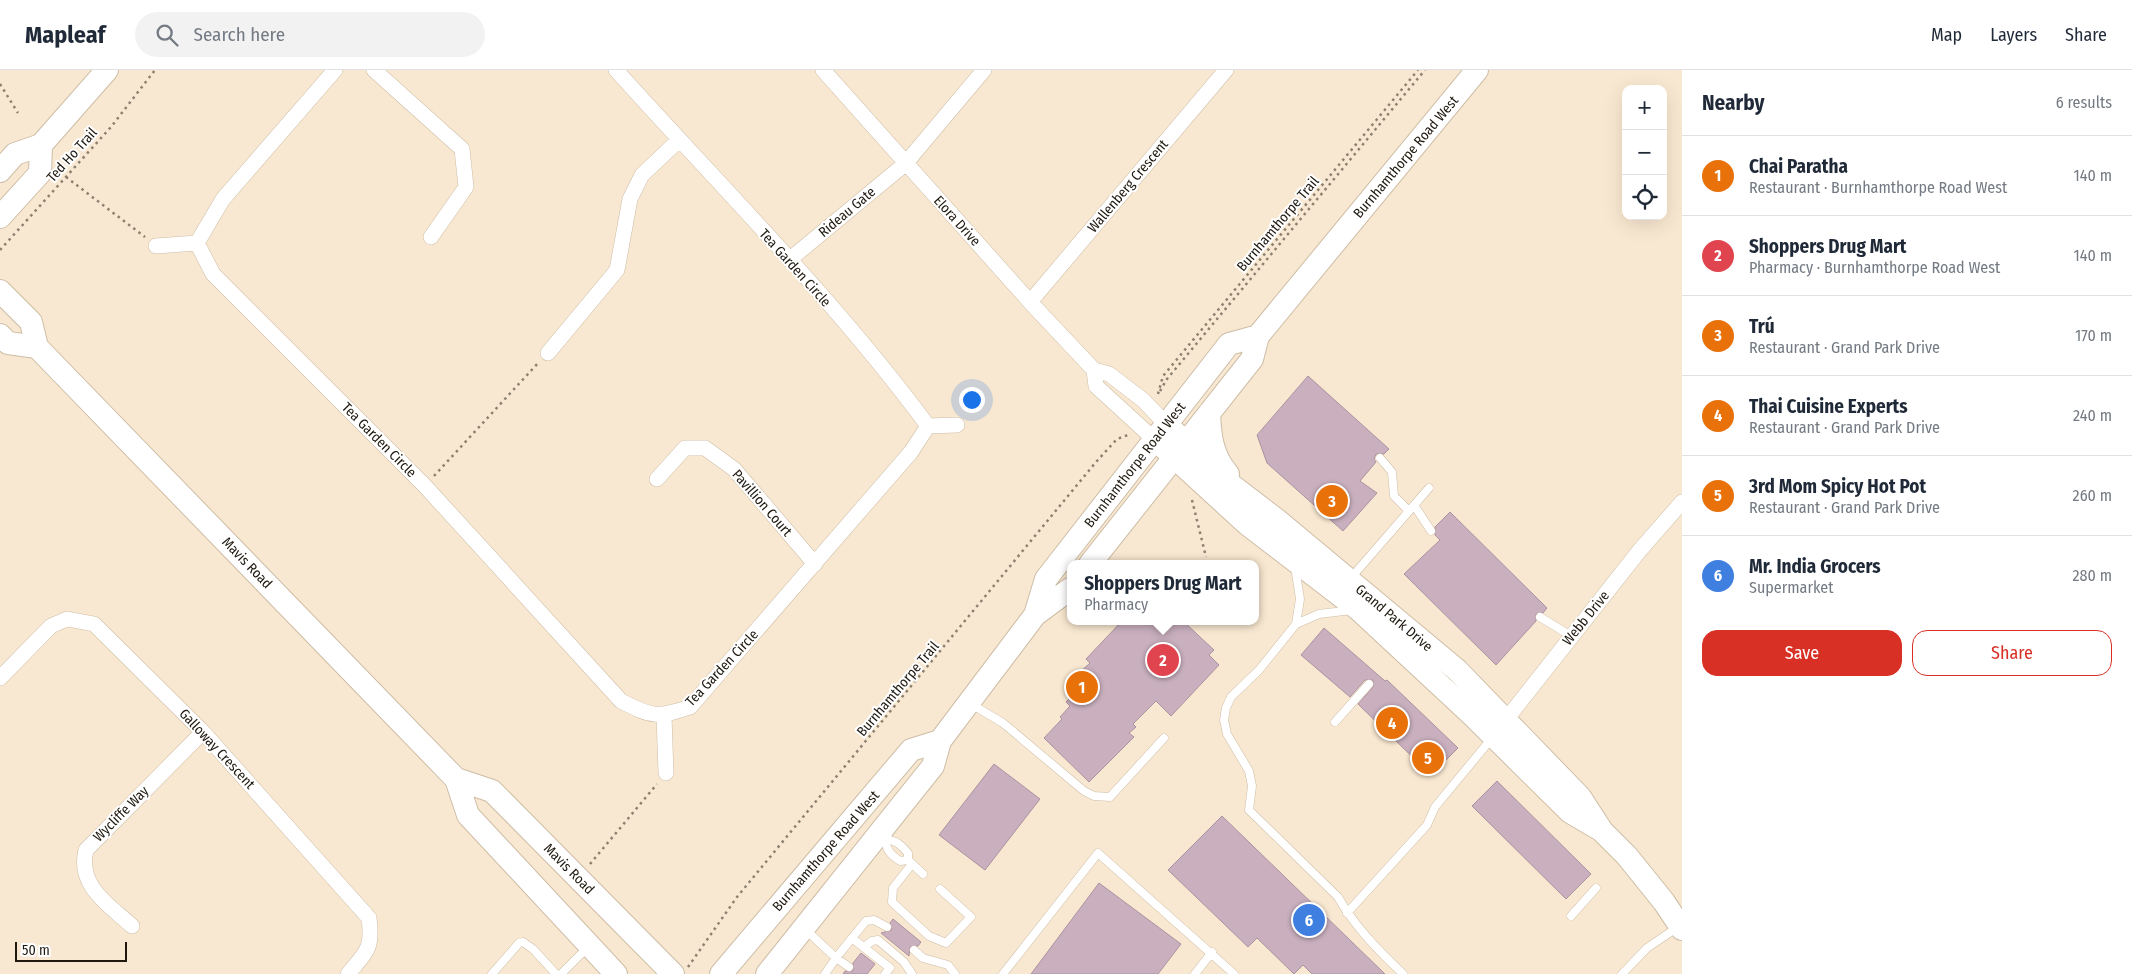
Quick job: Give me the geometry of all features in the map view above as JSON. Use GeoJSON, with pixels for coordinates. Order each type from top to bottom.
{"type":"FeatureCollection","features":[{"type":"Feature","properties":{"kind":"main road"},"geometry":{"type":"LineString","coordinates":[[0,170],[15,154],[41,145],[107,70]]}},
{"type":"Feature","properties":{"kind":"main road","name":"Burnhamthorpe Road West"},"geometry":{"type":"LineString","coordinates":[[1093,560],[1252,359],[1258,336],[1477,70]]}},
{"type":"Feature","properties":{"kind":"main road"},"geometry":{"type":"LineString","coordinates":[[0,217],[40,173],[41,145]]}},
{"type":"Feature","properties":{"kind":"main road","name":"Mavis Road"},"geometry":{"type":"LineString","coordinates":[[0,291],[30,322],[37,347],[456,779],[468,815],[616,974]]}},
{"type":"Feature","properties":{"kind":"main road"},"geometry":{"type":"LineString","coordinates":[[0,335],[8,343],[37,347]]}},
{"type":"Feature","properties":{"kind":"main road","name":"Burnhamthorpe Road West"},"geometry":{"type":"LineString","coordinates":[[767,974],[882,837],[933,766],[940,741],[1034,615],[1046,579],[1229,344],[1258,336]]}},
{"type":"Feature","properties":{"kind":"main road"},"geometry":{"type":"LineString","coordinates":[[1209,413],[1211,444],[1223,468],[1274,511],[1277,520]]}},
{"type":"Feature","properties":{"kind":"main road","name":"Grand Park Drive"},"geometry":{"type":"LineString","coordinates":[[1161,432],[1247,524],[1358,610],[1570,812],[1602,831]]}},
{"type":"Feature","properties":{"kind":"main road","name":"Grand Park Drive"},"geometry":{"type":"LineString","coordinates":[[1179,450],[1226,481],[1277,520],[1457,670],[1580,797],[1602,831],[1627,856],[1681,927]]}},
{"type":"Feature","properties":{"kind":"main road","name":"Burnhamthorpe Road West"},"geometry":{"type":"LineString","coordinates":[[1034,615],[1067,591]]}},
{"type":"Feature","properties":{"kind":"main road","name":"Burnhamthorpe Road West"},"geometry":{"type":"LineString","coordinates":[[721,974],[911,750],[940,741]]}},
{"type":"Feature","properties":{"kind":"main road","name":"Mavis Road"},"geometry":{"type":"LineString","coordinates":[[456,779],[492,791],[682,968]]}},
{"type":"Feature","properties":{"kind":"street"},"geometry":{"type":"LineString","coordinates":[[156,246],[197,243],[223,199],[335,70]]}},
{"type":"Feature","properties":{"kind":"street"},"geometry":{"type":"LineString","coordinates":[[374,70],[462,150],[466,187],[431,237]]}},
{"type":"Feature","properties":{"kind":"street","name":"Tea Garden Circle"},"geometry":{"type":"LineString","coordinates":[[197,243],[213,274],[425,486],[621,701],[644,712],[664,716],[690,707],[816,564],[911,452],[928,426],[902,391],[789,260],[616,70]]}},
{"type":"Feature","properties":{"kind":"street","name":"Elora Drive"},"geometry":{"type":"LineString","coordinates":[[822,70],[1030,302],[1094,370],[1096,386],[1161,432]]}},
{"type":"Feature","properties":{"kind":"street","name":"Rideau Gate"},"geometry":{"type":"LineString","coordinates":[[789,260],[905,164],[984,70]]}},
{"type":"Feature","properties":{"kind":"street","name":"Wallenberg Crescent"},"geometry":{"type":"LineString","coordinates":[[1030,302],[1226,70]]}},
{"type":"Feature","properties":{"kind":"street"},"geometry":{"type":"LineString","coordinates":[[548,353],[617,270],[630,199],[642,175],[679,140]]}},
{"type":"Feature","properties":{"kind":"street"},"geometry":{"type":"LineString","coordinates":[[928,426],[958,426]]}},
{"type":"Feature","properties":{"kind":"street","name":"Pavillion Court"},"geometry":{"type":"LineString","coordinates":[[657,479],[685,448],[705,448],[734,469],[816,564]]}},
{"type":"Feature","properties":{"kind":"street","name":"Webb Drive"},"geometry":{"type":"LineString","coordinates":[[1492,737],[1640,550],[1682,502]]}},
{"type":"Feature","properties":{"kind":"street","name":"Galloway Crescent"},"geometry":{"type":"LineString","coordinates":[[0,678],[51,626],[67,619],[94,624],[203,732],[369,918],[371,934],[369,949],[348,974]]}},
{"type":"Feature","properties":{"kind":"street"},"geometry":{"type":"LineString","coordinates":[[664,716],[666,773]]}},
{"type":"Feature","properties":{"kind":"street","name":"Wycliffe Way"},"geometry":{"type":"LineString","coordinates":[[132,926],[90,886],[83,870],[86,850],[203,732]]}},
{"type":"Feature","properties":{"kind":"lane"},"geometry":{"type":"LineString","coordinates":[[1380,458],[1392,472],[1394,496],[1412,508],[1431,531]]}},
{"type":"Feature","properties":{"kind":"lane"},"geometry":{"type":"LineString","coordinates":[[1349,580],[1429,488]]}},
{"type":"Feature","properties":{"kind":"lane"},"geometry":{"type":"LineString","coordinates":[[1294,562],[1300,599],[1296,624]]}},
{"type":"Feature","properties":{"kind":"lane"},"geometry":{"type":"LineString","coordinates":[[1358,610],[1319,614],[1296,624],[1259,670],[1231,698],[1226,708],[1224,720],[1227,734],[1249,771],[1252,786],[1249,810],[1338,897],[1347,913],[1366,937],[1403,974]]}},
{"type":"Feature","properties":{"kind":"lane"},"geometry":{"type":"LineString","coordinates":[[1540,617],[1571,636]]}},
{"type":"Feature","properties":{"kind":"lane"},"geometry":{"type":"LineString","coordinates":[[1335,722],[1369,684]]}},
{"type":"Feature","properties":{"kind":"lane"},"geometry":{"type":"LineString","coordinates":[[969,704],[1003,722],[1084,791],[1094,796],[1110,797],[1164,738]]}},
{"type":"Feature","properties":{"kind":"lane"},"geometry":{"type":"LineString","coordinates":[[1347,913],[1426,825],[1435,806],[1492,737]]}},
{"type":"Feature","properties":{"kind":"lane"},"geometry":{"type":"LineString","coordinates":[[882,837],[886,850],[892,856],[900,861],[910,862]]}},
{"type":"Feature","properties":{"kind":"lane"},"geometry":{"type":"LineString","coordinates":[[882,837],[895,841],[901,846],[908,853],[910,862],[923,874]]}},
{"type":"Feature","properties":{"kind":"lane"},"geometry":{"type":"LineString","coordinates":[[1002,974],[1098,853],[1212,952],[1233,974]]}},
{"type":"Feature","properties":{"kind":"lane"},"geometry":{"type":"LineString","coordinates":[[910,862],[893,888],[892,902],[929,936],[946,943],[971,917],[940,889]]}},
{"type":"Feature","properties":{"kind":"lane"},"geometry":{"type":"LineString","coordinates":[[1571,916],[1596,888]]}},
{"type":"Feature","properties":{"kind":"lane"},"geometry":{"type":"LineString","coordinates":[[828,973],[836,958],[866,921],[874,920],[887,927]]}},
{"type":"Feature","properties":{"kind":"lane"},"geometry":{"type":"LineString","coordinates":[[1622,974],[1647,948],[1681,927]]}},
{"type":"Feature","properties":{"kind":"lane"},"geometry":{"type":"LineString","coordinates":[[804,928],[836,958],[849,967]]}},
{"type":"Feature","properties":{"kind":"lane"},"geometry":{"type":"LineString","coordinates":[[852,938],[864,947],[887,971],[896,974]]}},
{"type":"Feature","properties":{"kind":"lane"},"geometry":{"type":"LineString","coordinates":[[864,947],[872,941],[878,940],[904,962],[912,974]]}},
{"type":"Feature","properties":{"kind":"lane"},"geometry":{"type":"LineString","coordinates":[[492,974],[519,943],[523,942],[533,949],[556,974]]}},
{"type":"Feature","properties":{"kind":"lane"},"geometry":{"type":"LineString","coordinates":[[561,974],[589,946]]}},
{"type":"Feature","properties":{"kind":"lane"},"geometry":{"type":"LineString","coordinates":[[914,950],[923,958],[948,965],[955,974]]}},
{"type":"Feature","properties":{"kind":"lane"},"geometry":{"type":"LineString","coordinates":[[1195,974],[1212,952]]}},
{"type":"Feature","properties":{"kind":"path","name":"Ted Ho Trail"},"geometry":{"type":"LineString","coordinates":[[0,250],[111,127],[155,70]]}},
{"type":"Feature","properties":{"kind":"path","name":"Burnhamthorpe Trail"},"geometry":{"type":"LineString","coordinates":[[1418,70],[1163,376],[1159,393],[1167,379],[1425,70]]}},
{"type":"Feature","properties":{"kind":"path"},"geometry":{"type":"LineString","coordinates":[[0,84],[18,113]]}},
{"type":"Feature","properties":{"kind":"path"},"geometry":{"type":"LineString","coordinates":[[66,176],[156,246]]}},
{"type":"Feature","properties":{"kind":"path"},"geometry":{"type":"LineString","coordinates":[[425,486],[548,353]]}},
{"type":"Feature","properties":{"kind":"path","name":"Burnhamthorpe Trail"},"geometry":{"type":"LineString","coordinates":[[682,968],[737,897],[1076,489],[1096,462],[1118,439],[1127,435]]}},
{"type":"Feature","properties":{"kind":"path"},"geometry":{"type":"LineString","coordinates":[[1191,496],[1206,557]]}},
{"type":"Feature","properties":{"kind":"path"},"geometry":{"type":"LineString","coordinates":[[588,868],[666,773]]}},
{"type":"Feature","properties":{"kind":"building"},"geometry":{"type":"Polygon","coordinates":[[[1308,376],[1389,449],[1384,454],[1376,454],[1374,459],[1376,462],[1360,481],[1377,493],[1343,531],[1267,463],[1257,435],[1308,376]]]}},
{"type":"Feature","properties":{"kind":"building"},"geometry":{"type":"Polygon","coordinates":[[[1450,512],[1547,608],[1543,613],[1536,614],[1536,621],[1496,665],[1404,574],[1440,540],[1435,535],[1435,527],[1450,512]]]}},
{"type":"Feature","properties":{"kind":"building"},"geometry":{"type":"Polygon","coordinates":[[[1118,625],[1187,625],[1214,650],[1209,655],[1219,665],[1171,716],[1156,701],[1133,724],[1136,727],[1129,733],[1134,737],[1089,782],[1044,738],[1062,719],[1060,717],[1070,706],[1066,702],[1076,692],[1073,689],[1084,678],[1079,673],[1090,663],[1086,659],[1118,625]]]}},
{"type":"Feature","properties":{"kind":"building"},"geometry":{"type":"Polygon","coordinates":[[[1324,628],[1385,681],[1387,680],[1458,748],[1431,775],[1358,704],[1373,687],[1373,680],[1365,680],[1350,697],[1301,655],[1324,628]]]}},
{"type":"Feature","properties":{"kind":"building"},"geometry":{"type":"Polygon","coordinates":[[[994,764],[1040,799],[985,870],[939,835],[994,764]]]}},
{"type":"Feature","properties":{"kind":"building"},"geometry":{"type":"Polygon","coordinates":[[[1497,781],[1591,874],[1566,899],[1472,806],[1497,781]]]}},
{"type":"Feature","properties":{"kind":"building"},"geometry":{"type":"Polygon","coordinates":[[[1222,816],[1385,974],[1312,974],[1303,965],[1294,974],[1257,938],[1248,947],[1168,870],[1222,816]]]}},
{"type":"Feature","properties":{"kind":"building"},"geometry":{"type":"Polygon","coordinates":[[[1099,883],[1181,944],[1158,974],[1031,974],[1099,883]]]}},
{"type":"Feature","properties":{"kind":"building"},"geometry":{"type":"Polygon","coordinates":[[[893,919],[921,942],[918,946],[910,947],[909,956],[881,933],[892,930],[890,923],[893,919]]]}},
{"type":"Feature","properties":{"kind":"building"},"geometry":{"type":"Polygon","coordinates":[[[861,953],[875,964],[867,974],[843,974],[845,971],[853,971],[853,963],[861,953]]]}},
{"type":"Feature","properties":{"kind":"place","name":"Trú"},"geometry":{"type":"Point","coordinates":[1332,501]}},
{"type":"Feature","properties":{"kind":"place","name":"Shoppers Drug Mart"},"geometry":{"type":"Point","coordinates":[1163,660]}},
{"type":"Feature","properties":{"kind":"place","name":"Chai Paratha"},"geometry":{"type":"Point","coordinates":[1082,687]}},
{"type":"Feature","properties":{"kind":"place","name":"Thai Cuisine Experts"},"geometry":{"type":"Point","coordinates":[1392,723]}},
{"type":"Feature","properties":{"kind":"place","name":"3rd Mom Spicy Hot Pot"},"geometry":{"type":"Point","coordinates":[1428,758]}},
{"type":"Feature","properties":{"kind":"place","name":"Mr. India Grocers"},"geometry":{"type":"Point","coordinates":[1309,920]}}]}
